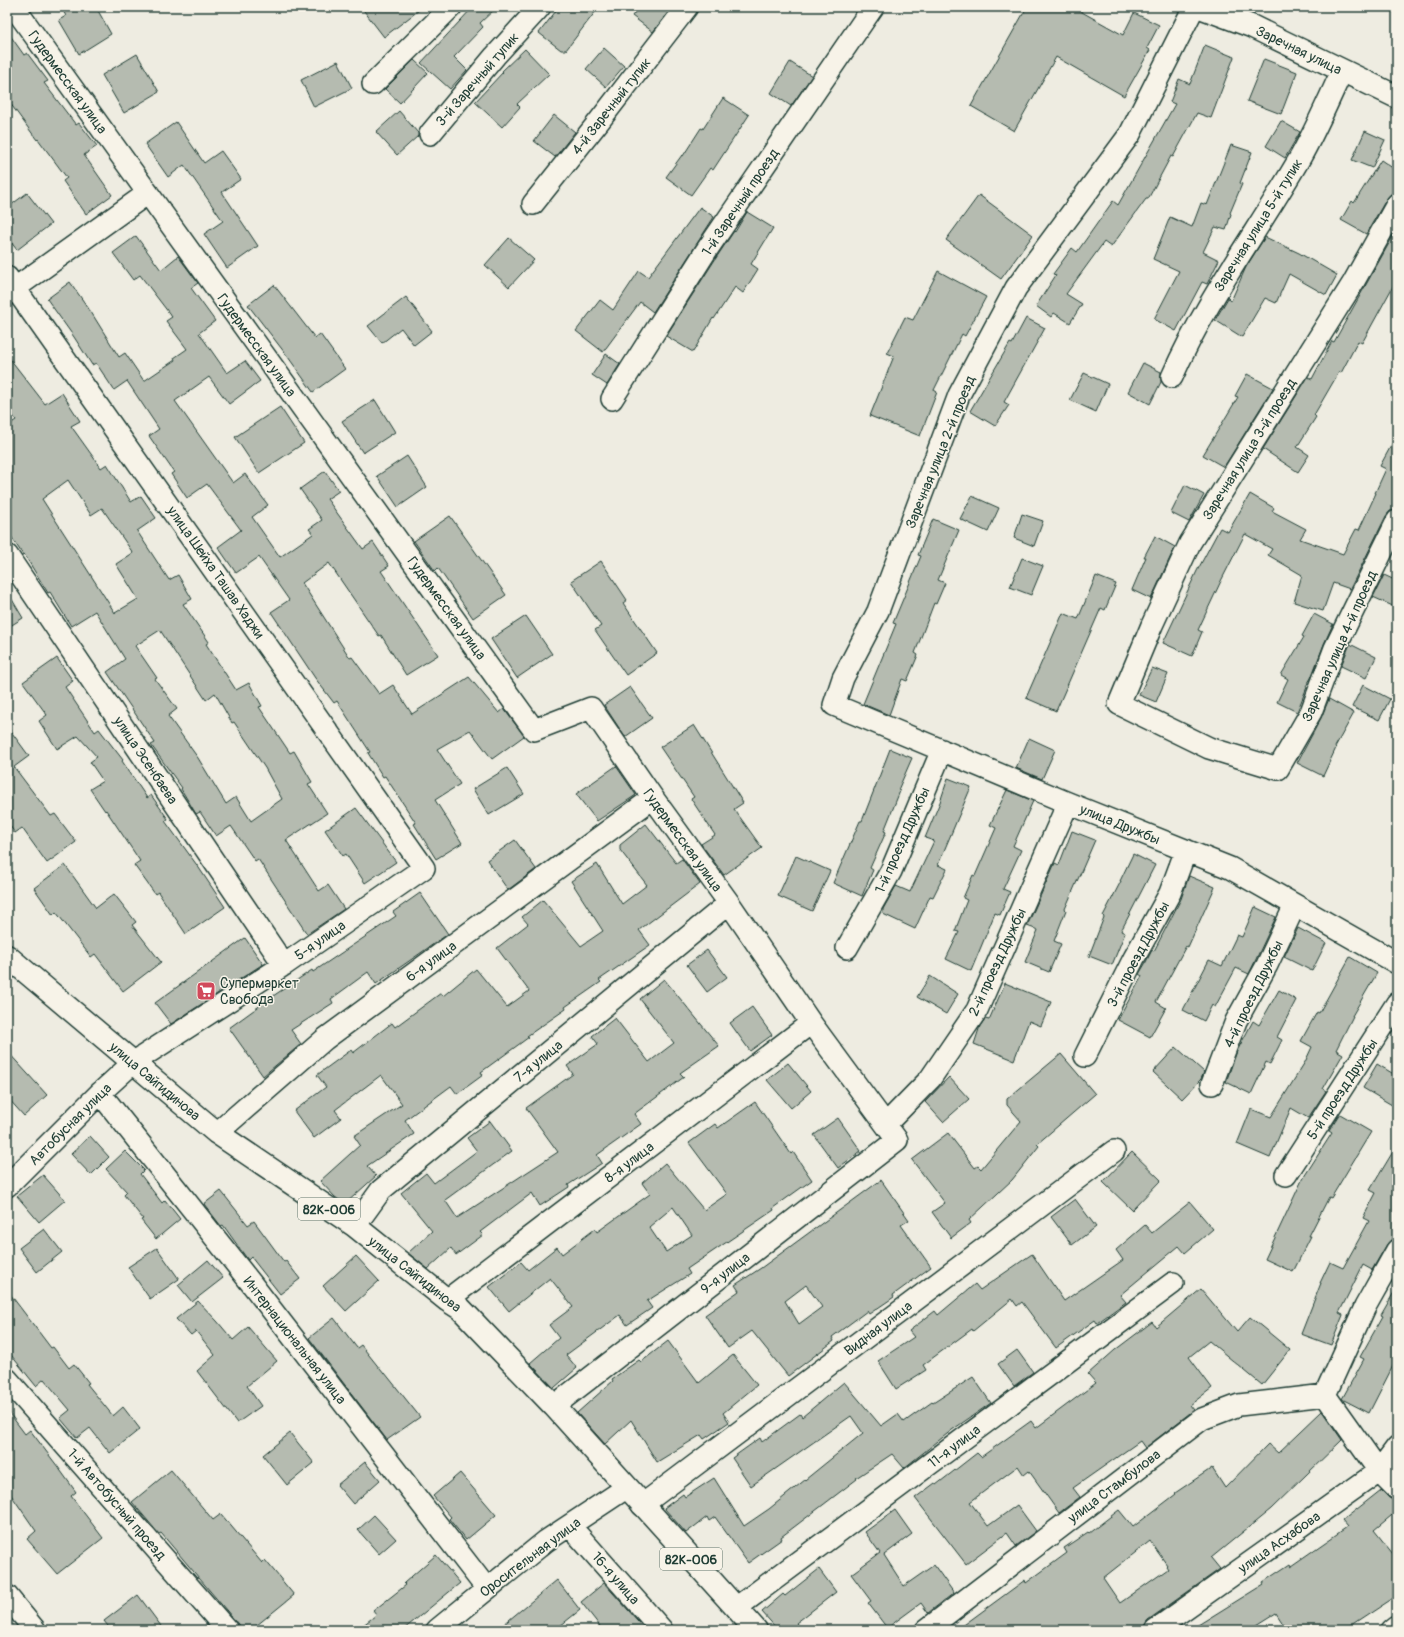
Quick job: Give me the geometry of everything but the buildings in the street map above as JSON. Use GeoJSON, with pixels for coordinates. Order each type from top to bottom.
{"type":"FeatureCollection","features":[{"type":"Feature","properties":{"kind":"main road","name":"Заречная улица"},"geometry":{"type":"LineString","coordinates":[[1200,7],[1251,26],[1397,97]]}},
{"type":"Feature","properties":{"kind":"main road","name":"улица Сайгидинова"},"geometry":{"type":"LineString","coordinates":[[7,956],[218,1133],[355,1226],[447,1300],[461,1309],[554,1406],[626,1488],[756,1630]]}},
{"type":"Feature","properties":{"kind":"street","name":"Гудермесская улица"},"geometry":{"type":"LineString","coordinates":[[14,7],[534,730],[591,708],[653,798],[729,903],[811,1023],[892,1132]]}},
{"type":"Feature","properties":{"kind":"street"},"geometry":{"type":"LineString","coordinates":[[373,84],[451,7]]}},
{"type":"Feature","properties":{"kind":"street","name":"3-й Заречный тупик"},"geometry":{"type":"LineString","coordinates":[[430,134],[540,7]]}},
{"type":"Feature","properties":{"kind":"street","name":"4-й Заречный тупик"},"geometry":{"type":"LineString","coordinates":[[534,204],[687,7]]}},
{"type":"Feature","properties":{"kind":"street","name":"1-й Заречный проезд"},"geometry":{"type":"LineString","coordinates":[[612,399],[706,251],[873,7]]}},
{"type":"Feature","properties":{"kind":"street","name":"Заречная улица 2-й проезд"},"geometry":{"type":"LineString","coordinates":[[834,705],[843,678],[878,611],[959,395],[1016,288],[1130,134],[1194,7]]}},
{"type":"Feature","properties":{"kind":"street","name":"Заречная улица 5-й тупик"},"geometry":{"type":"LineString","coordinates":[[1172,377],[1185,348],[1218,288],[1255,232],[1301,155],[1342,71]]}},
{"type":"Feature","properties":{"kind":"street"},"geometry":{"type":"LineString","coordinates":[[10,286],[148,193]]}},
{"type":"Feature","properties":{"kind":"street","name":"Заречная улица 3-й проезд"},"geometry":{"type":"LineString","coordinates":[[1278,769],[1209,748],[1119,704],[1152,625],[1190,543],[1353,283],[1397,204]]}},
{"type":"Feature","properties":{"kind":"street","name":"улица Шейха Ташав Хаджи"},"geometry":{"type":"LineString","coordinates":[[10,286],[424,868]]}},
{"type":"Feature","properties":{"kind":"street","name":"Заречная улица 4-й проезд"},"geometry":{"type":"LineString","coordinates":[[1278,769],[1311,712],[1335,648],[1397,521]]}},
{"type":"Feature","properties":{"kind":"street","name":"улица Эсенбаева"},"geometry":{"type":"LineString","coordinates":[[7,555],[284,965]]}},
{"type":"Feature","properties":{"kind":"street","name":"улица Дружбы"},"geometry":{"type":"LineString","coordinates":[[834,705],[1068,804],[1230,868],[1397,963]]}},
{"type":"Feature","properties":{"kind":"street","name":"1-й проезд Дружбы"},"geometry":{"type":"LineString","coordinates":[[847,948],[890,871],[942,750]]}},
{"type":"Feature","properties":{"kind":"street","name":"6-я улица"},"geometry":{"type":"LineString","coordinates":[[218,1133],[325,1038],[653,798]]}},
{"type":"Feature","properties":{"kind":"street","name":"2-й проезд Дружбы"},"geometry":{"type":"LineString","coordinates":[[892,1132],[977,1010],[1068,804]]}},
{"type":"Feature","properties":{"kind":"street","name":"3-й проезд Дружбы"},"geometry":{"type":"LineString","coordinates":[[1085,1056],[1134,958],[1170,893],[1186,850]]}},
{"type":"Feature","properties":{"kind":"street","name":"5-я улица"},"geometry":{"type":"LineString","coordinates":[[134,1062],[284,965],[424,868]]}},
{"type":"Feature","properties":{"kind":"street","name":"7-я улица"},"geometry":{"type":"LineString","coordinates":[[355,1226],[381,1190],[729,903]]}},
{"type":"Feature","properties":{"kind":"street","name":"4-й проезд Дружбы"},"geometry":{"type":"LineString","coordinates":[[1212,1084],[1236,1021],[1267,965],[1295,905]]}},
{"type":"Feature","properties":{"kind":"street","name":"5-й проезд Дружбы"},"geometry":{"type":"LineString","coordinates":[[1286,1175],[1397,1003]]}},
{"type":"Feature","properties":{"kind":"street","name":"8-я улица"},"geometry":{"type":"LineString","coordinates":[[447,1300],[811,1023]]}},
{"type":"Feature","properties":{"kind":"street","name":"Автобусная улица"},"geometry":{"type":"LineString","coordinates":[[7,1186],[134,1062]]}},
{"type":"Feature","properties":{"kind":"street","name":"Интернациональная улица"},"geometry":{"type":"LineString","coordinates":[[100,1094],[252,1283],[487,1589]]}},
{"type":"Feature","properties":{"kind":"street","name":"9-я улица"},"geometry":{"type":"LineString","coordinates":[[554,1406],[892,1132]]}},
{"type":"Feature","properties":{"kind":"street","name":"Видная улица"},"geometry":{"type":"LineString","coordinates":[[642,1505],[1114,1150]]}},
{"type":"Feature","properties":{"kind":"street"},"geometry":{"type":"LineString","coordinates":[[1397,1250],[1365,1307],[1325,1395],[1379,1471],[1397,1489]]}},
{"type":"Feature","properties":{"kind":"street","name":"11-я улица"},"geometry":{"type":"LineString","coordinates":[[736,1608],[1173,1283]]}},
{"type":"Feature","properties":{"kind":"street","name":"1-й Автобусный проезд"},"geometry":{"type":"LineString","coordinates":[[7,1379],[227,1630]]}},
{"type":"Feature","properties":{"kind":"street","name":"улица Стамбулова"},"geometry":{"type":"LineString","coordinates":[[926,1630],[1202,1419],[1239,1405],[1325,1395]]}},
{"type":"Feature","properties":{"kind":"street","name":"улица Асхабова"},"geometry":{"type":"LineString","coordinates":[[1155,1630],[1379,1471],[1397,1447]]}},
{"type":"Feature","properties":{"kind":"street","name":"Оросительная улица"},"geometry":{"type":"LineString","coordinates":[[437,1630],[546,1541],[626,1488]]}},
{"type":"Feature","properties":{"kind":"street","name":"16-я улица"},"geometry":{"type":"LineString","coordinates":[[570,1526],[662,1630]]}},
{"type":"Feature","properties":{"kind":"street"},"geometry":{"type":"LineString","coordinates":[[7,1596],[35,1630]]}},
{"type":"Feature","properties":{"kind":"street"},"geometry":{"type":"LineString","coordinates":[[1392,1630],[1397,1626]]}},
{"type":"Feature","properties":{"kind":"place","name":"Супермаркет Свобода"},"geometry":{"type":"Point","coordinates":[206,991]}}]}
